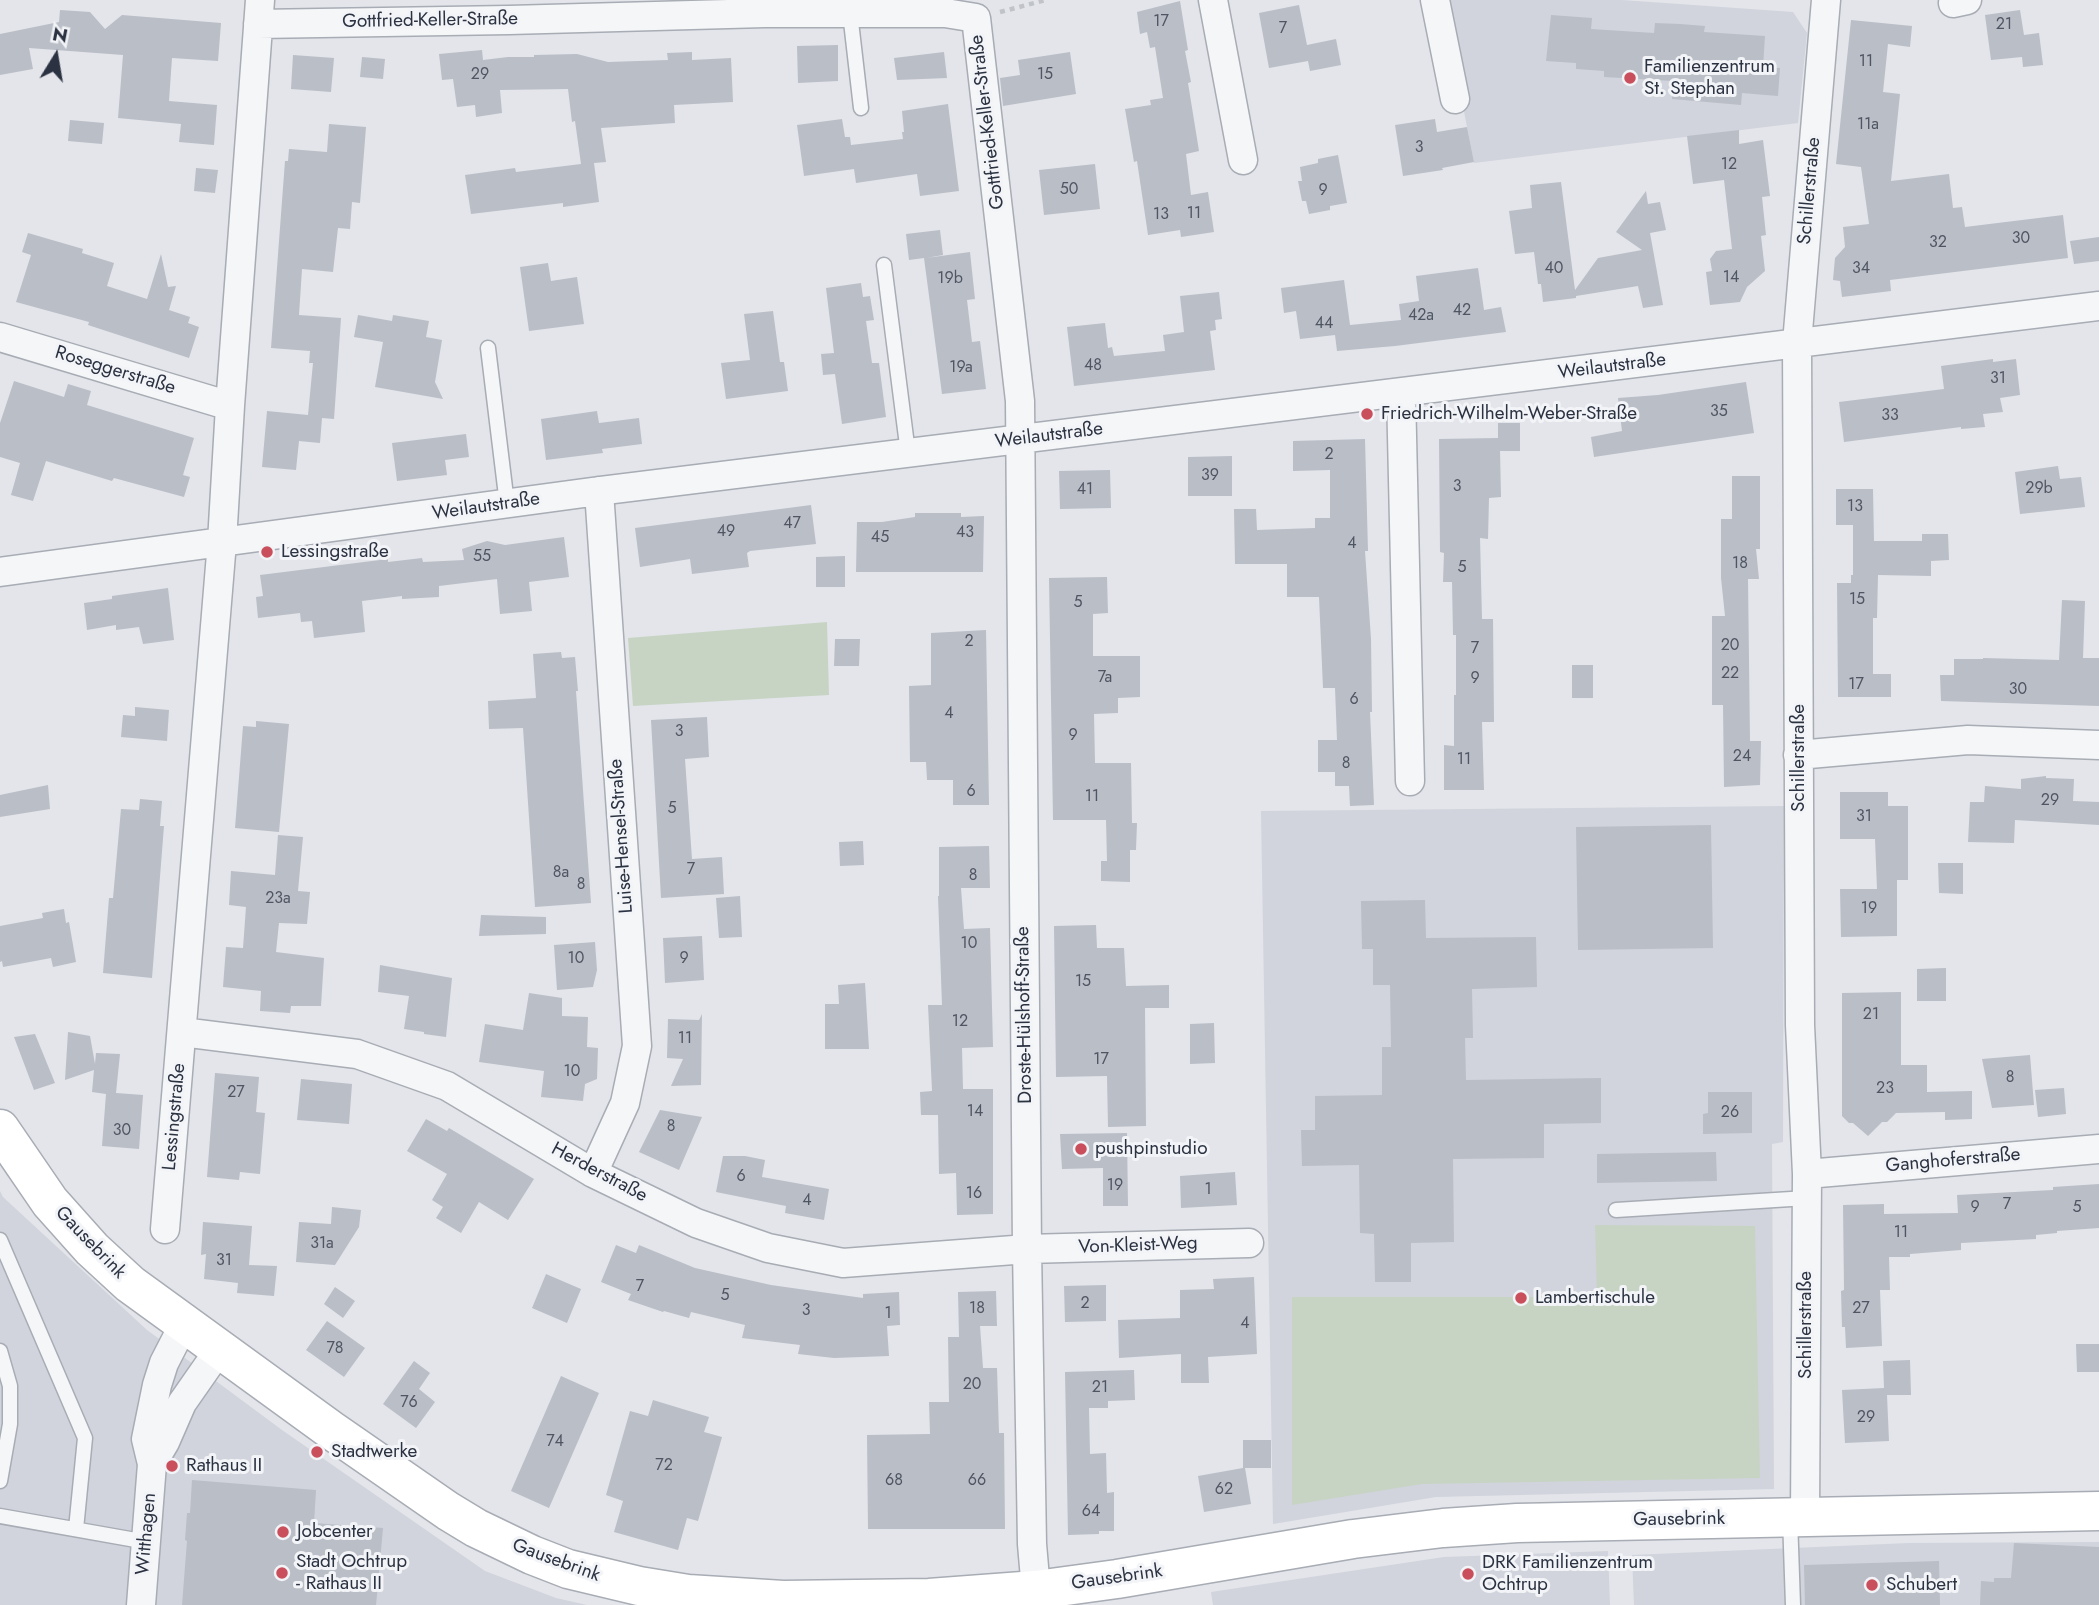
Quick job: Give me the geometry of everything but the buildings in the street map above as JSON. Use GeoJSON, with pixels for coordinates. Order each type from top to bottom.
{"type":"FeatureCollection","features":[{"type":"Feature","properties":{"kind":"main road","name":"Gausebrink"},"geometry":{"type":"LineString","coordinates":[[0,1129],[50,1202],[92,1249],[130,1284],[448,1511],[532,1555],[589,1575],[663,1591],[783,1600],[929,1598],[1036,1590],[1353,1539],[1443,1528],[1517,1523],[2099,1511]]}},
{"type":"Feature","properties":{"kind":"street"},"geometry":{"type":"LineString","coordinates":[[1213,0],[1243,160]]}},
{"type":"Feature","properties":{"kind":"street"},"geometry":{"type":"LineString","coordinates":[[1434,0],[1455,99]]}},
{"type":"Feature","properties":{"kind":"street","name":"Schillerstraße"},"geometry":{"type":"LineString","coordinates":[[1797,1517],[1807,1186],[1801,1025],[1797,343],[1826,0]]}},
{"type":"Feature","properties":{"kind":"street","name":"Gottfried-Keller-Straße"},"geometry":{"type":"LineString","coordinates":[[259,12],[945,13],[976,18],[1020,401],[1019,440]]}},
{"type":"Feature","properties":{"kind":"street","name":"Lessingstraße"},"geometry":{"type":"LineString","coordinates":[[165,1229],[222,542],[259,12]]}},
{"type":"Feature","properties":{"kind":"street","name":"Weilautstraße"},"geometry":{"type":"LineString","coordinates":[[0,572],[599,491],[2099,306]]}},
{"type":"Feature","properties":{"kind":"street","name":"Roseggerstraße"},"geometry":{"type":"LineString","coordinates":[[0,337],[230,406]]}},
{"type":"Feature","properties":{"kind":"street"},"geometry":{"type":"LineString","coordinates":[[1401,393],[1410,781]]}},
{"type":"Feature","properties":{"kind":"street","name":"Droste-Hülshoff-Straße"},"geometry":{"type":"LineString","coordinates":[[1019,440],[1027,1249],[1032,1544],[1036,1590]]}},
{"type":"Feature","properties":{"kind":"street","name":"Luise-Hensel-Straße"},"geometry":{"type":"LineString","coordinates":[[593,1173],[625,1103],[637,1046],[599,491]]}},
{"type":"Feature","properties":{"kind":"street"},"geometry":{"type":"LineString","coordinates":[[1798,755],[1968,740],[2099,745]]}},
{"type":"Feature","properties":{"kind":"street","name":"Herderstraße"},"geometry":{"type":"LineString","coordinates":[[182,1032],[357,1054],[447,1086],[593,1173],[696,1223],[768,1248],[843,1263],[1027,1249]]}},
{"type":"Feature","properties":{"kind":"street","name":"Ganghoferstraße"},"geometry":{"type":"LineString","coordinates":[[1807,1186],[2099,1149]]}},
{"type":"Feature","properties":{"kind":"street","name":"Von-Kleist-Weg"},"geometry":{"type":"LineString","coordinates":[[1027,1249],[1249,1243]]}},
{"type":"Feature","properties":{"kind":"street","name":"Witthagen"},"geometry":{"type":"LineString","coordinates":[[141,1605],[152,1464],[146,1439],[164,1363],[184,1324]]}},
{"type":"Feature","properties":{"kind":"street","name":"Witthagen"},"geometry":{"type":"LineString","coordinates":[[152,1464],[182,1403],[219,1350]]}},
{"type":"Feature","properties":{"kind":"lane"},"geometry":{"type":"LineString","coordinates":[[850,13],[861,108]]}},
{"type":"Feature","properties":{"kind":"lane"},"geometry":{"type":"LineString","coordinates":[[884,265],[908,453]]}},
{"type":"Feature","properties":{"kind":"lane"},"geometry":{"type":"LineString","coordinates":[[488,348],[507,504]]}},
{"type":"Feature","properties":{"kind":"lane"},"geometry":{"type":"LineString","coordinates":[[1616,1210],[1807,1186]]}},
{"type":"Feature","properties":{"kind":"lane"},"geometry":{"type":"LineString","coordinates":[[0,1240],[85,1438],[76,1529]]}},
{"type":"Feature","properties":{"kind":"lane"},"geometry":{"type":"LineString","coordinates":[[0,1351],[10,1385],[10,1424],[0,1481]]}},
{"type":"Feature","properties":{"kind":"lane"},"geometry":{"type":"LineString","coordinates":[[0,1516],[147,1542]]}},
{"type":"Feature","properties":{"kind":"lane"},"geometry":{"type":"LineString","coordinates":[[1793,1605],[1797,1517]]}},
{"type":"Feature","properties":{"kind":"path"},"geometry":{"type":"LineString","coordinates":[[976,18],[1046,0]]}},
{"type":"Feature","properties":{"kind":"shaded area","name":"Familienzentrum St. Stephan"},"geometry":{"type":"Polygon","coordinates":[[[1445,0],[1622,0],[1793,12],[1807,33],[1798,123],[1474,163],[1443,3],[1445,0]]]}},
{"type":"Feature","properties":{"kind":"shaded area","name":"Lambertischule"},"geometry":{"type":"Polygon","coordinates":[[[1784,806],[1783,1142],[1772,1144],[1774,1489],[1436,1497],[1273,1524],[1261,811],[1784,806]]]}},
{"type":"Feature","properties":{"kind":"shaded area"},"geometry":{"type":"Polygon","coordinates":[[[0,1191],[3,1197],[147,1330],[282,1430],[485,1571],[556,1598],[587,1605],[0,1605],[0,1191]]]}},
{"type":"Feature","properties":{"kind":"shaded area"},"geometry":{"type":"Polygon","coordinates":[[[2099,1542],[2099,1605],[1634,1605],[1632,1555],[1909,1543],[2099,1542]]]}},
{"type":"Feature","properties":{"kind":"shaded area","name":"DRK Familienzentrum Ochtrup"},"geometry":{"type":"Polygon","coordinates":[[[1608,1551],[1610,1605],[1213,1605],[1211,1592],[1444,1557],[1608,1551]]]}},
{"type":"Feature","properties":{"kind":"green space"},"geometry":{"type":"Polygon","coordinates":[[[827,622],[829,695],[633,706],[628,638],[827,622]]]}},
{"type":"Feature","properties":{"kind":"green space"},"geometry":{"type":"Polygon","coordinates":[[[1595,1225],[1755,1226],[1760,1478],[1422,1484],[1292,1505],[1292,1297],[1597,1297],[1595,1225]]]}},
{"type":"Feature","properties":{"kind":"place","name":"Familienzentrum St. Stephan"},"geometry":{"type":"Point","coordinates":[1630,78]}},
{"type":"Feature","properties":{"kind":"place","name":"Friedrich-Wilhelm-Weber-Straße"},"geometry":{"type":"Point","coordinates":[1367,414]}},
{"type":"Feature","properties":{"kind":"place","name":"Lessingstraße"},"geometry":{"type":"Point","coordinates":[267,552]}},
{"type":"Feature","properties":{"kind":"place","name":"pushpinstudio"},"geometry":{"type":"Point","coordinates":[1081,1149]}},
{"type":"Feature","properties":{"kind":"place","name":"Lambertischule"},"geometry":{"type":"Point","coordinates":[1521,1298]}},
{"type":"Feature","properties":{"kind":"place","name":"Stadtwerke"},"geometry":{"type":"Point","coordinates":[317,1452]}},
{"type":"Feature","properties":{"kind":"place","name":"Rathaus II"},"geometry":{"type":"Point","coordinates":[172,1466]}},
{"type":"Feature","properties":{"kind":"place","name":"Jobcenter"},"geometry":{"type":"Point","coordinates":[283,1532]}},
{"type":"Feature","properties":{"kind":"place","name":"Stadt Ochtrup - Rathaus II"},"geometry":{"type":"Point","coordinates":[282,1573]}},
{"type":"Feature","properties":{"kind":"place","name":"DRK Familienzentrum Ochtrup"},"geometry":{"type":"Point","coordinates":[1468,1574]}},
{"type":"Feature","properties":{"kind":"place","name":"Schubert"},"geometry":{"type":"Point","coordinates":[1872,1585]}}]}
